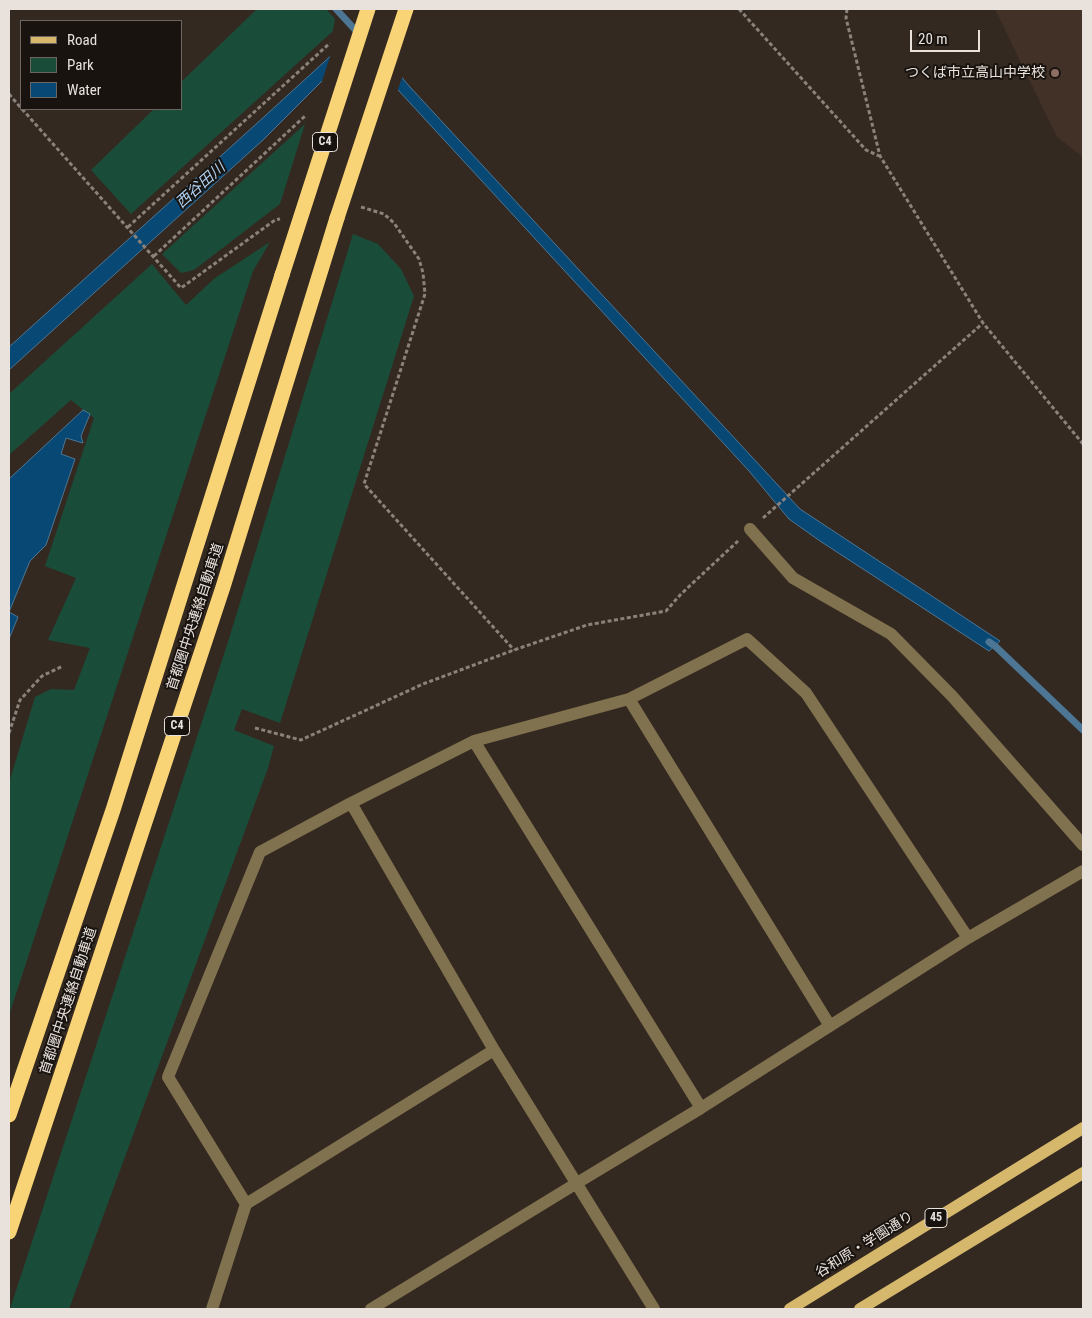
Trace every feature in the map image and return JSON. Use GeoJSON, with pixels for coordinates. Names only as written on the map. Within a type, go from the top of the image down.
{"type":"FeatureCollection","features":[{"type":"Feature","properties":{"kind":"highway","name":"首都圏中央連絡自動車道"},"geometry":{"type":"LineString","coordinates":[[9,1115],[113,810],[368,9]]}},
{"type":"Feature","properties":{"kind":"highway","name":"首都圏中央連絡自動車道"},"geometry":{"type":"LineString","coordinates":[[9,1232],[223,587],[337,218],[406,9]]}},
{"type":"Feature","properties":{"kind":"main road","name":"谷和原・学園通り"},"geometry":{"type":"LineString","coordinates":[[790,1309],[1083,1128]]}},
{"type":"Feature","properties":{"kind":"main road"},"geometry":{"type":"LineString","coordinates":[[860,1309],[1083,1173]]}},
{"type":"Feature","properties":{"kind":"street"},"geometry":{"type":"LineString","coordinates":[[750,529],[793,578],[891,634],[952,696],[1083,845]]}},
{"type":"Feature","properties":{"kind":"street"},"geometry":{"type":"LineString","coordinates":[[246,1204],[168,1077],[260,852],[474,740],[629,699],[747,639],[806,693],[968,938]]}},
{"type":"Feature","properties":{"kind":"street"},"geometry":{"type":"LineString","coordinates":[[629,699],[830,1026]]}},
{"type":"Feature","properties":{"kind":"street"},"geometry":{"type":"LineString","coordinates":[[474,740],[701,1108]]}},
{"type":"Feature","properties":{"kind":"street"},"geometry":{"type":"LineString","coordinates":[[351,803],[494,1050],[654,1309]]}},
{"type":"Feature","properties":{"kind":"street"},"geometry":{"type":"LineString","coordinates":[[371,1309],[701,1108],[968,938],[1083,871]]}},
{"type":"Feature","properties":{"kind":"street"},"geometry":{"type":"LineString","coordinates":[[212,1309],[246,1204],[494,1050]]}},
{"type":"Feature","properties":{"kind":"path"},"geometry":{"type":"LineString","coordinates":[[739,9],[866,150],[880,156]]}},
{"type":"Feature","properties":{"kind":"path"},"geometry":{"type":"LineString","coordinates":[[847,9],[846,18],[880,156],[983,323],[1083,444]]}},
{"type":"Feature","properties":{"kind":"path"},"geometry":{"type":"LineString","coordinates":[[128,227],[330,42]]}},
{"type":"Feature","properties":{"kind":"path"},"geometry":{"type":"LineString","coordinates":[[9,94],[20,106]]}},
{"type":"Feature","properties":{"kind":"path"},"geometry":{"type":"LineString","coordinates":[[24,110],[181,288],[275,220],[283,218]]}},
{"type":"Feature","properties":{"kind":"path"},"geometry":{"type":"LineString","coordinates":[[154,256],[304,116]]}},
{"type":"Feature","properties":{"kind":"path"},"geometry":{"type":"LineString","coordinates":[[355,207],[363,207],[384,214],[394,223],[418,259],[423,274],[425,294],[364,484],[514,650]]}},
{"type":"Feature","properties":{"kind":"path"},"geometry":{"type":"LineString","coordinates":[[256,728],[301,740],[423,684],[514,650],[587,626],[666,611],[681,594],[794,489],[983,323]]}},
{"type":"Feature","properties":{"kind":"path"},"geometry":{"type":"LineString","coordinates":[[9,733],[20,700],[42,676],[64,666]]}},
{"type":"Feature","properties":{"kind":"shaded area","name":"つくば市立高山中学校"},"geometry":{"type":"Polygon","coordinates":[[[995,9],[1083,9],[1083,157],[1057,137],[995,9]]]}},
{"type":"Feature","properties":{"kind":"green space"},"geometry":{"type":"Polygon","coordinates":[[[257,9],[326,9],[335,19],[333,31],[131,214],[91,170],[153,110],[182,110],[182,81],[257,9]]]}},
{"type":"Feature","properties":{"kind":"green space"},"geometry":{"type":"Polygon","coordinates":[[[305,124],[280,204],[194,270],[181,273],[162,254],[305,124]]]}},
{"type":"Feature","properties":{"kind":"green space"},"geometry":{"type":"Polygon","coordinates":[[[353,234],[378,244],[401,269],[414,296],[280,723],[242,709],[234,730],[274,746],[268,768],[69,1309],[10,1309],[227,645],[353,234]]]}},
{"type":"Feature","properties":{"kind":"green space"},"geometry":{"type":"Polygon","coordinates":[[[270,242],[253,271],[9,1015],[9,783],[35,697],[51,689],[74,690],[90,648],[48,640],[76,578],[45,566],[94,418],[71,400],[9,455],[9,394],[152,264],[186,305],[215,278],[270,242]]]}},
{"type":"Feature","properties":{"kind":"water","name":"西谷田川"},"geometry":{"type":"Polygon","coordinates":[[[382,9],[367,37],[410,87],[800,509],[1000,641],[989,651],[789,519],[749,471],[399,91],[359,44],[264,139],[9,370],[9,347],[382,9]]]}},
{"type":"Feature","properties":{"kind":"water"},"geometry":{"type":"Polygon","coordinates":[[[83,410],[90,414],[81,436],[83,443],[66,438],[61,454],[75,459],[46,545],[30,561],[9,612],[9,479],[83,410]]]}},
{"type":"Feature","properties":{"kind":"water"},"geometry":{"type":"Polygon","coordinates":[[[9,612],[18,617],[9,639],[9,612]]]}},
{"type":"Feature","properties":{"kind":"pier"},"geometry":{"type":"Polygon","coordinates":[[[378,9],[401,9],[370,37],[403,75],[397,92],[359,48],[320,87],[332,51],[378,9]]]}},
{"type":"Feature","properties":{"kind":"waterway"},"geometry":{"type":"LineString","coordinates":[[336,9],[359,34]]}},
{"type":"Feature","properties":{"kind":"waterway"},"geometry":{"type":"LineString","coordinates":[[989,642],[1083,730]]}},
{"type":"Feature","properties":{"kind":"place","name":"つくば市立高山中学校"},"geometry":{"type":"Point","coordinates":[1055,73]}}]}
